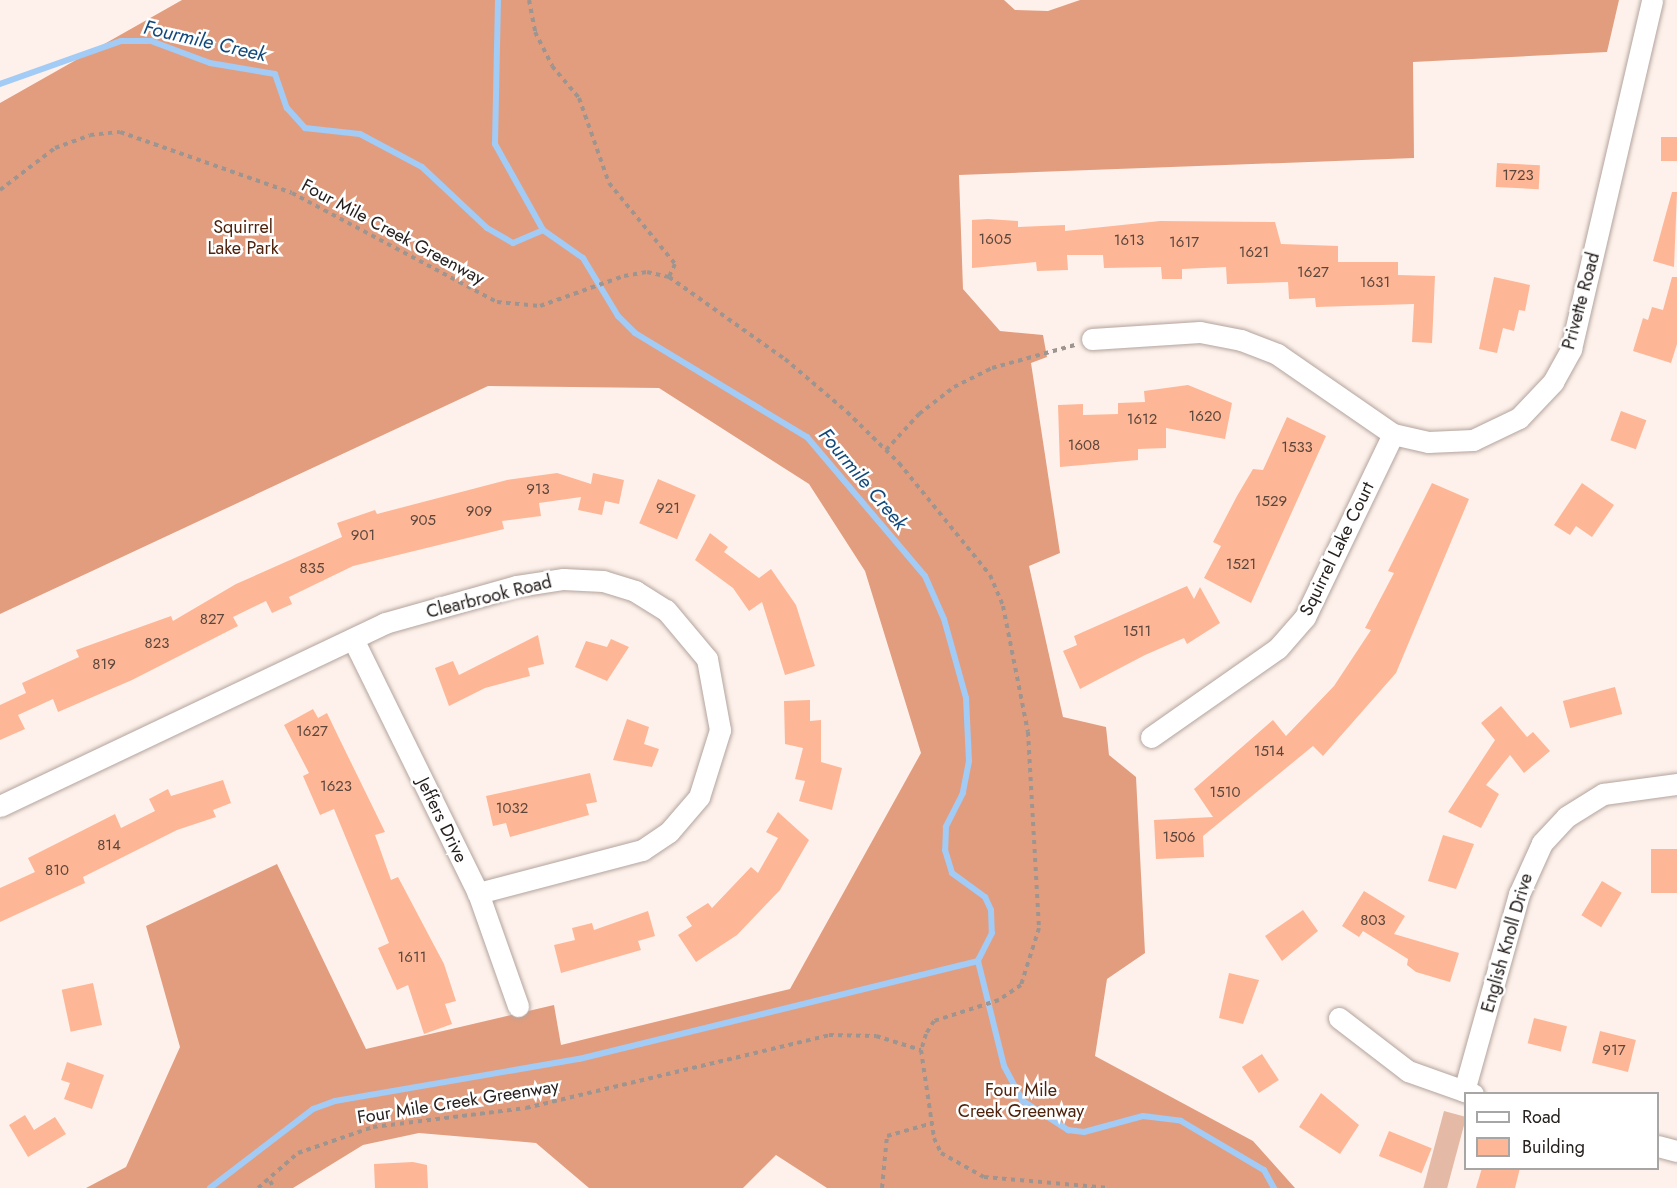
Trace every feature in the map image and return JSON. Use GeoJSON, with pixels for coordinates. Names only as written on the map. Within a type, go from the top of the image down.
{"type":"FeatureCollection","features":[{"type":"Feature","properties":{"kind":"street","name":"Privette Road"},"geometry":{"type":"LineString","coordinates":[[1092,339],[1200,332],[1240,340],[1277,354],[1393,434],[1428,442],[1473,440],[1519,418],[1554,382],[1571,349],[1589,283],[1652,0]]}},
{"type":"Feature","properties":{"kind":"street","name":"Squirrel Lake Court"},"geometry":{"type":"LineString","coordinates":[[1151,737],[1278,648],[1305,617],[1393,434]]}},
{"type":"Feature","properties":{"kind":"street","name":"Clearbrook Road"},"geometry":{"type":"LineString","coordinates":[[0,806],[385,624],[517,586],[603,581],[635,591],[666,610],[706,658],[718,703],[716,757],[699,796],[669,832],[642,850],[605,863],[478,893]]}},
{"type":"Feature","properties":{"kind":"street","name":"Jeffers Drive"},"geometry":{"type":"LineString","coordinates":[[353,639],[478,893],[518,1006]]}},
{"type":"Feature","properties":{"kind":"street","name":"English Knoll Drive"},"geometry":{"type":"LineString","coordinates":[[1468,1092],[1520,894],[1542,843],[1566,817],[1603,794],[1677,784]]}},
{"type":"Feature","properties":{"kind":"street"},"geometry":{"type":"LineString","coordinates":[[1339,1017],[1408,1071],[1468,1092]]}},
{"type":"Feature","properties":{"kind":"street"},"geometry":{"type":"LineString","coordinates":[[1659,1146],[1677,1151]]}},
{"type":"Feature","properties":{"kind":"path"},"geometry":{"type":"LineString","coordinates":[[529,0],[535,32],[552,66],[579,98],[609,183],[675,264],[669,277]]}},
{"type":"Feature","properties":{"kind":"path","name":"Four Mile Creek Greenway"},"geometry":{"type":"LineString","coordinates":[[0,190],[55,148],[90,135],[120,132],[292,193],[497,302],[540,306],[571,297],[624,276],[647,272],[669,277],[785,359],[886,450],[990,575],[1017,666],[1028,732],[1039,928],[1022,985],[999,1000],[934,1022],[921,1050],[867,1035],[829,1035],[526,1108],[373,1126],[298,1152],[270,1181],[259,1188]]}},
{"type":"Feature","properties":{"kind":"path"},"geometry":{"type":"LineString","coordinates":[[886,450],[919,414],[954,387],[992,368],[1092,339]]}},
{"type":"Feature","properties":{"kind":"path"},"geometry":{"type":"LineString","coordinates":[[921,1050],[926,1064],[933,1123],[942,1153],[984,1177],[1110,1188]]}},
{"type":"Feature","properties":{"kind":"path"},"geometry":{"type":"LineString","coordinates":[[882,1188],[886,1136],[933,1123]]}},
{"type":"Feature","properties":{"kind":"path"},"geometry":{"type":"LineString","coordinates":[[270,1181],[274,1188]]}},
{"type":"Feature","properties":{"kind":"shaded area"},"geometry":{"type":"Polygon","coordinates":[[[1444,1111],[1464,1116],[1464,1125],[1447,1188],[1423,1188],[1444,1111]]]}},
{"type":"Feature","properties":{"kind":"green space","name":"Squirrel Lake Park"},"geometry":{"type":"Polygon","coordinates":[[[182,0],[1004,0],[1015,10],[1048,11],[1080,0],[1619,0],[1607,52],[1413,62],[1414,158],[959,175],[963,289],[1000,331],[1043,335],[1047,357],[1031,363],[1060,553],[1029,566],[1063,717],[1106,727],[1109,755],[1136,777],[1145,953],[1107,979],[1095,1056],[1253,1141],[1295,1188],[827,1188],[776,1155],[743,1188],[589,1188],[536,1143],[419,1133],[363,1145],[293,1188],[86,1188],[126,1167],[180,1047],[146,926],[277,864],[366,1049],[554,1005],[561,1045],[790,989],[921,753],[865,571],[809,484],[659,388],[488,386],[0,614],[0,103],[182,0]]]}},
{"type":"Feature","properties":{"kind":"building"},"geometry":{"type":"Polygon","coordinates":[[[1661,137],[1677,137],[1677,161],[1661,161],[1661,137]]]}},
{"type":"Feature","properties":{"kind":"building"},"geometry":{"type":"Polygon","coordinates":[[[1497,163],[1540,165],[1539,189],[1496,187],[1497,163]]]}},
{"type":"Feature","properties":{"kind":"building"},"geometry":{"type":"Polygon","coordinates":[[[1672,192],[1677,192],[1674,267],[1653,261],[1672,192]]]}},
{"type":"Feature","properties":{"kind":"building"},"geometry":{"type":"Polygon","coordinates":[[[972,220],[1018,221],[1018,227],[1065,225],[1065,231],[1160,221],[1275,222],[1281,244],[1338,246],[1338,262],[1398,262],[1398,275],[1435,276],[1432,343],[1412,342],[1414,304],[1316,307],[1315,298],[1289,299],[1288,282],[1227,284],[1226,267],[1182,269],[1182,279],[1162,279],[1161,267],[1104,268],[1103,255],[1067,255],[1068,270],[1037,271],[1036,262],[972,268],[972,220]]]}},
{"type":"Feature","properties":{"kind":"building"},"geometry":{"type":"Polygon","coordinates":[[[1494,277],[1530,285],[1525,311],[1519,310],[1514,331],[1503,328],[1497,353],[1479,349],[1494,277]]]}},
{"type":"Feature","properties":{"kind":"building"},"geometry":{"type":"Polygon","coordinates":[[[1672,277],[1677,277],[1677,344],[1671,363],[1633,351],[1643,318],[1648,320],[1652,307],[1663,310],[1672,277]]]}},
{"type":"Feature","properties":{"kind":"building"},"geometry":{"type":"Polygon","coordinates":[[[1188,385],[1232,403],[1225,439],[1166,428],[1166,448],[1138,449],[1138,460],[1060,467],[1058,405],[1083,404],[1083,415],[1118,414],[1118,403],[1145,402],[1144,391],[1188,385]]]}},
{"type":"Feature","properties":{"kind":"building"},"geometry":{"type":"Polygon","coordinates":[[[1621,411],[1646,420],[1636,449],[1610,440],[1621,411]]]}},
{"type":"Feature","properties":{"kind":"building"},"geometry":{"type":"Polygon","coordinates":[[[1287,417],[1326,436],[1251,603],[1204,578],[1221,546],[1213,542],[1253,469],[1263,470],[1287,417]]]}},
{"type":"Feature","properties":{"kind":"building"},"geometry":{"type":"Polygon","coordinates":[[[557,473],[591,484],[593,473],[624,480],[619,504],[605,501],[602,515],[578,510],[581,497],[539,503],[541,516],[502,521],[504,529],[353,566],[289,597],[292,604],[272,613],[266,601],[233,617],[238,626],[132,680],[58,712],[53,699],[18,715],[25,729],[0,740],[0,705],[26,693],[22,683],[79,657],[76,650],[171,616],[173,621],[236,584],[342,537],[337,523],[375,510],[377,514],[507,480],[557,473]]]}},
{"type":"Feature","properties":{"kind":"building"},"geometry":{"type":"Polygon","coordinates":[[[658,479],[696,495],[677,539],[639,523],[658,479]]]}},
{"type":"Feature","properties":{"kind":"building"},"geometry":{"type":"Polygon","coordinates":[[[1432,483],[1469,499],[1396,673],[1323,756],[1313,746],[1203,836],[1204,857],[1156,859],[1154,820],[1213,817],[1194,789],[1273,720],[1286,736],[1334,686],[1371,630],[1365,628],[1394,573],[1388,571],[1432,483]]]}},
{"type":"Feature","properties":{"kind":"building"},"geometry":{"type":"Polygon","coordinates":[[[1582,483],[1614,505],[1592,537],[1576,526],[1570,535],[1554,525],[1582,483]]]}},
{"type":"Feature","properties":{"kind":"building"},"geometry":{"type":"Polygon","coordinates":[[[710,533],[728,547],[724,552],[759,578],[771,569],[796,605],[815,666],[785,675],[762,602],[749,611],[733,588],[695,560],[710,533]]]}},
{"type":"Feature","properties":{"kind":"building"},"geometry":{"type":"Polygon","coordinates":[[[1187,586],[1194,599],[1200,587],[1220,623],[1187,644],[1184,638],[1145,655],[1080,689],[1063,651],[1077,645],[1074,636],[1187,586]]]}},
{"type":"Feature","properties":{"kind":"building"},"geometry":{"type":"Polygon","coordinates":[[[538,635],[544,664],[528,668],[530,676],[485,688],[449,706],[435,668],[453,661],[459,675],[538,635]]]}},
{"type":"Feature","properties":{"kind":"building"},"geometry":{"type":"Polygon","coordinates":[[[611,639],[629,647],[607,681],[575,667],[586,641],[607,647],[611,639]]]}},
{"type":"Feature","properties":{"kind":"building"},"geometry":{"type":"Polygon","coordinates":[[[1615,687],[1622,714],[1570,728],[1563,701],[1615,687]]]}},
{"type":"Feature","properties":{"kind":"building"},"geometry":{"type":"Polygon","coordinates":[[[810,700],[810,721],[821,720],[821,762],[842,768],[832,810],[799,801],[805,781],[795,779],[803,748],[785,744],[784,701],[810,700]]]}},
{"type":"Feature","properties":{"kind":"building"},"geometry":{"type":"Polygon","coordinates":[[[1501,706],[1527,737],[1533,732],[1550,751],[1524,773],[1510,755],[1486,785],[1499,794],[1481,828],[1448,812],[1495,740],[1481,723],[1501,706]]]}},
{"type":"Feature","properties":{"kind":"building"},"geometry":{"type":"Polygon","coordinates":[[[313,709],[318,718],[327,713],[385,832],[375,835],[391,880],[398,877],[444,964],[456,1001],[445,1004],[452,1024],[424,1034],[408,985],[397,990],[378,948],[389,943],[334,809],[320,815],[303,776],[309,773],[284,725],[313,709]]]}},
{"type":"Feature","properties":{"kind":"building"},"geometry":{"type":"Polygon","coordinates":[[[627,719],[649,727],[644,744],[659,749],[652,767],[613,760],[627,719]]]}},
{"type":"Feature","properties":{"kind":"building"},"geometry":{"type":"Polygon","coordinates":[[[590,773],[597,802],[586,804],[589,815],[510,837],[506,823],[493,826],[486,796],[590,773]]]}},
{"type":"Feature","properties":{"kind":"building"},"geometry":{"type":"Polygon","coordinates":[[[223,780],[231,803],[213,810],[216,817],[177,830],[83,877],[85,883],[0,922],[0,888],[35,872],[28,858],[115,814],[121,828],[155,811],[149,799],[168,789],[171,796],[223,780]]]}},
{"type":"Feature","properties":{"kind":"building"},"geometry":{"type":"Polygon","coordinates":[[[778,812],[809,840],[780,890],[737,935],[696,962],[678,935],[692,926],[686,917],[708,903],[712,908],[751,867],[758,873],[778,838],[766,832],[778,812]]]}},
{"type":"Feature","properties":{"kind":"building"},"geometry":{"type":"Polygon","coordinates":[[[1443,835],[1474,844],[1456,889],[1428,881],[1443,835]]]}},
{"type":"Feature","properties":{"kind":"building"},"geometry":{"type":"Polygon","coordinates":[[[1651,849],[1677,849],[1677,893],[1651,893],[1651,849]]]}},
{"type":"Feature","properties":{"kind":"building"},"geometry":{"type":"Polygon","coordinates":[[[1602,881],[1622,893],[1601,927],[1581,915],[1602,881]]]}},
{"type":"Feature","properties":{"kind":"building"},"geometry":{"type":"Polygon","coordinates":[[[1364,891],[1405,916],[1394,934],[1459,953],[1450,982],[1416,972],[1407,965],[1408,959],[1363,931],[1359,937],[1342,926],[1364,891]]]}},
{"type":"Feature","properties":{"kind":"building"},"geometry":{"type":"Polygon","coordinates":[[[1303,910],[1318,931],[1282,961],[1265,936],[1303,910]]]}},
{"type":"Feature","properties":{"kind":"building"},"geometry":{"type":"Polygon","coordinates":[[[648,911],[655,936],[638,941],[641,950],[561,973],[554,945],[575,940],[572,928],[592,923],[594,930],[648,911]]]}},
{"type":"Feature","properties":{"kind":"building"},"geometry":{"type":"Polygon","coordinates":[[[1229,973],[1259,980],[1243,1024],[1219,1018],[1229,973]]]}},
{"type":"Feature","properties":{"kind":"building"},"geometry":{"type":"Polygon","coordinates":[[[93,983],[102,1025],[71,1032],[62,990],[93,983]]]}},
{"type":"Feature","properties":{"kind":"building"},"geometry":{"type":"Polygon","coordinates":[[[1534,1018],[1567,1026],[1561,1051],[1528,1043],[1534,1018]]]}},
{"type":"Feature","properties":{"kind":"building"},"geometry":{"type":"Polygon","coordinates":[[[1600,1031],[1636,1040],[1628,1072],[1592,1063],[1600,1031]]]}},
{"type":"Feature","properties":{"kind":"building"},"geometry":{"type":"Polygon","coordinates":[[[1262,1054],[1279,1080],[1259,1093],[1242,1067],[1262,1054]]]}},
{"type":"Feature","properties":{"kind":"building"},"geometry":{"type":"Polygon","coordinates":[[[67,1062],[104,1075],[92,1109],[64,1099],[70,1083],[61,1080],[67,1062]]]}},
{"type":"Feature","properties":{"kind":"building"},"geometry":{"type":"Polygon","coordinates":[[[1321,1093],[1359,1125],[1340,1154],[1299,1127],[1321,1093]]]}},
{"type":"Feature","properties":{"kind":"building"},"geometry":{"type":"Polygon","coordinates":[[[25,1115],[34,1130],[55,1117],[66,1134],[28,1157],[9,1125],[25,1115]]]}},
{"type":"Feature","properties":{"kind":"building"},"geometry":{"type":"Polygon","coordinates":[[[1389,1131],[1432,1148],[1422,1173],[1379,1156],[1389,1131]]]}},
{"type":"Feature","properties":{"kind":"building"},"geometry":{"type":"Polygon","coordinates":[[[413,1162],[427,1165],[428,1188],[375,1188],[374,1164],[413,1162]]]}},
{"type":"Feature","properties":{"kind":"building"},"geometry":{"type":"Polygon","coordinates":[[[1481,1170],[1520,1170],[1515,1188],[1476,1188],[1481,1170]]]}},
{"type":"Feature","properties":{"kind":"waterway"},"geometry":{"type":"LineString","coordinates":[[498,0],[495,144],[543,230]]}},
{"type":"Feature","properties":{"kind":"waterway","name":"Fourmile Creek"},"geometry":{"type":"LineString","coordinates":[[0,84],[121,41],[151,41],[210,63],[275,74],[287,108],[305,128],[360,134],[422,167],[487,228],[513,243],[543,230]]}},
{"type":"Feature","properties":{"kind":"waterway","name":"Fourmile Creek"},"geometry":{"type":"LineString","coordinates":[[543,230],[583,258],[618,316],[635,333],[807,437],[925,576],[944,619],[966,698],[969,761],[963,793],[946,827],[945,850],[952,873],[985,897],[991,910],[992,933],[978,961],[1004,1066],[1023,1101],[1068,1130],[1084,1132],[1143,1116],[1181,1121],[1264,1170],[1274,1188]]}},
{"type":"Feature","properties":{"kind":"waterway"},"geometry":{"type":"LineString","coordinates":[[210,1188],[313,1109],[335,1101],[579,1059],[978,961]]}}]}
